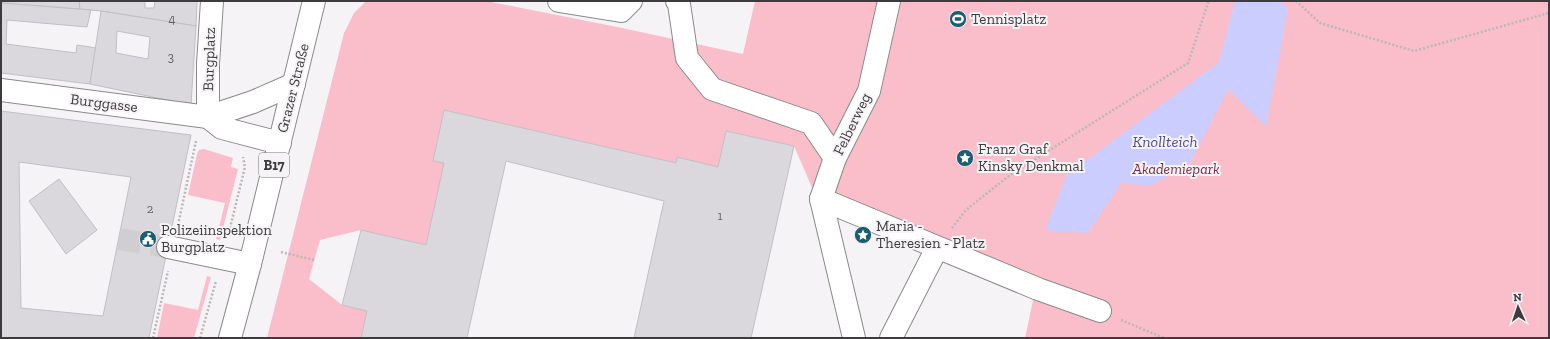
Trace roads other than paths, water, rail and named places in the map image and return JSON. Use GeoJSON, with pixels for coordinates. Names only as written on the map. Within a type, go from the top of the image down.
{"type":"FeatureCollection","features":[{"type":"Feature","properties":{"kind":"street","name":"Burgplatz"},"geometry":{"type":"LineString","coordinates":[[200,116],[208,64],[212,1]]}},
{"type":"Feature","properties":{"kind":"street","name":"Grazer Straße"},"geometry":{"type":"LineString","coordinates":[[230,338],[250,264],[314,1]]}},
{"type":"Feature","properties":{"kind":"street"},"geometry":{"type":"LineString","coordinates":[[559,1],[621,11],[631,1]]}},
{"type":"Feature","properties":{"kind":"street"},"geometry":{"type":"LineString","coordinates":[[676,1],[679,4],[687,58],[712,90],[811,123],[835,158]]}},
{"type":"Feature","properties":{"kind":"street","name":"Felberweg"},"geometry":{"type":"LineString","coordinates":[[821,199],[835,158],[869,91],[889,1]]}},
{"type":"Feature","properties":{"kind":"street","name":"Burggasse"},"geometry":{"type":"LineString","coordinates":[[200,116],[253,102],[294,84]]}},
{"type":"Feature","properties":{"kind":"street","name":"Burggasse"},"geometry":{"type":"LineString","coordinates":[[1,90],[200,116],[222,128],[280,142]]}},
{"type":"Feature","properties":{"kind":"street"},"geometry":{"type":"LineString","coordinates":[[821,199],[936,248],[1038,289],[1100,311]]}},
{"type":"Feature","properties":{"kind":"street"},"geometry":{"type":"LineString","coordinates":[[821,199],[854,338]]}},
{"type":"Feature","properties":{"kind":"street"},"geometry":{"type":"LineString","coordinates":[[168,247],[250,264]]}},
{"type":"Feature","properties":{"kind":"street"},"geometry":{"type":"LineString","coordinates":[[891,338],[936,248]]}},
{"type":"Feature","properties":{"kind":"water","name":"Knollteich"},"geometry":{"type":"Polygon","coordinates":[[[1235,1],[1281,1],[1288,9],[1266,126],[1228,89],[1190,163],[1150,186],[1122,182],[1088,233],[1045,230],[1067,175],[1219,62],[1235,1]]]}},
{"type":"Feature","properties":{"kind":"tunnel"},"geometry":{"type":"LineString","coordinates":[[119,239],[168,247]]}},
{"type":"Feature","properties":{"kind":"place","name":"Tennisplatz"},"geometry":{"type":"Point","coordinates":[958,19]}},
{"type":"Feature","properties":{"kind":"place","name":"Franz Graf Kinsky Denkmal"},"geometry":{"type":"Point","coordinates":[965,158]}},
{"type":"Feature","properties":{"kind":"place","name":"Maria - Theresien - Platz"},"geometry":{"type":"Point","coordinates":[863,235]}},
{"type":"Feature","properties":{"kind":"place","name":"Polizeiinspektion Burgplatz"},"geometry":{"type":"Point","coordinates":[148,239]}},
{"type":"Feature","properties":{"kind":"park label","name":"Akademiepark"},"geometry":{"type":"Point","coordinates":[1176,169]}}]}
